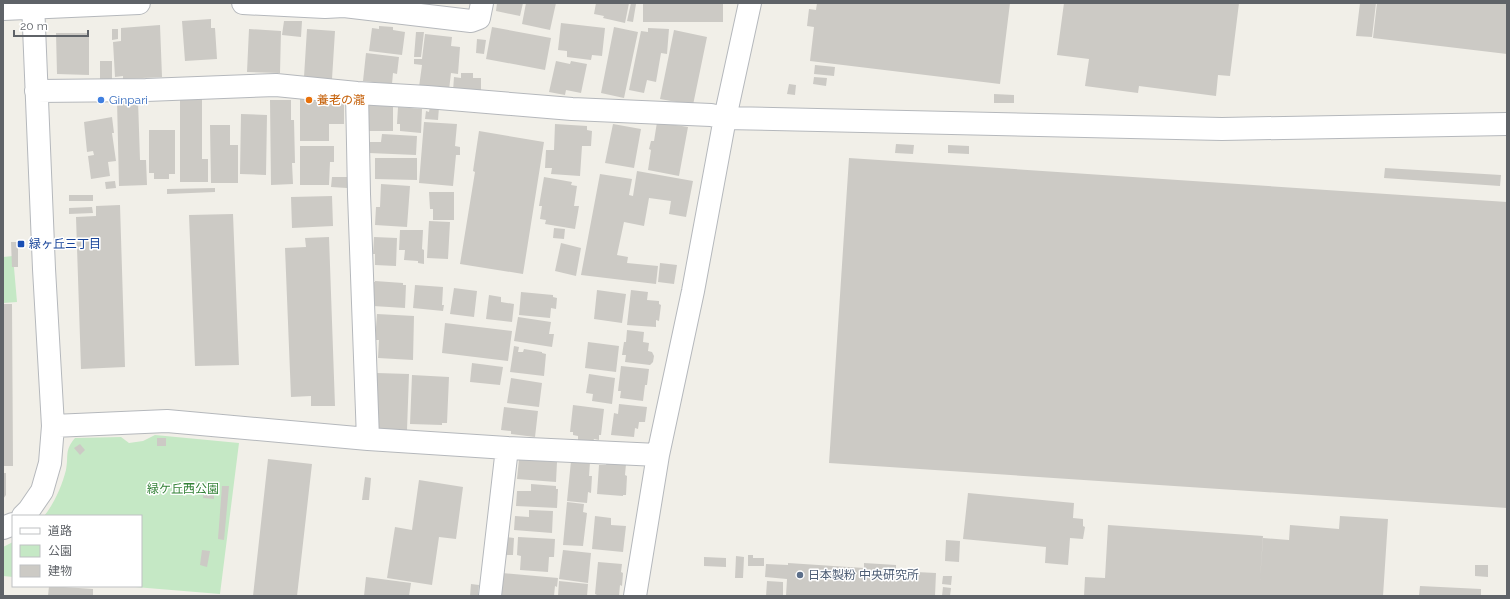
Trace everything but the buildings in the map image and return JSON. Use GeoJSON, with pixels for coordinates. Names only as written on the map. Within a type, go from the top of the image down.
{"type":"FeatureCollection","features":[{"type":"Feature","properties":{"kind":"street"},"geometry":{"type":"LineString","coordinates":[[3,9],[33,6],[139,3]]}},
{"type":"Feature","properties":{"kind":"street"},"geometry":{"type":"LineString","coordinates":[[243,3],[325,7],[344,5],[472,21],[479,18],[482,3]]}},
{"type":"Feature","properties":{"kind":"street"},"geometry":{"type":"LineString","coordinates":[[635,596],[658,455],[693,291],[724,118],[750,3]]}},
{"type":"Feature","properties":{"kind":"street"},"geometry":{"type":"LineString","coordinates":[[23,515],[29,510],[42,491],[50,463],[53,426],[33,6]]}},
{"type":"Feature","properties":{"kind":"street"},"geometry":{"type":"LineString","coordinates":[[36,91],[146,90],[276,84],[357,93],[427,97],[572,110],[711,115],[724,118],[1222,129],[1507,124]]}},
{"type":"Feature","properties":{"kind":"street"},"geometry":{"type":"LineString","coordinates":[[357,93],[359,194],[368,439]]}},
{"type":"Feature","properties":{"kind":"street"},"geometry":{"type":"LineString","coordinates":[[53,426],[167,421],[368,439],[507,448],[658,455]]}},
{"type":"Feature","properties":{"kind":"street"},"geometry":{"type":"LineString","coordinates":[[490,596],[507,448]]}},
{"type":"Feature","properties":{"kind":"green space"},"geometry":{"type":"Polygon","coordinates":[[[13,256],[17,302],[3,303],[3,257],[13,256]]]}},
{"type":"Feature","properties":{"kind":"green space","name":"緑ケ丘西公園"},"geometry":{"type":"Polygon","coordinates":[[[155,435],[239,443],[220,594],[135,587],[142,587],[142,515],[45,515],[60,488],[66,470],[69,446],[75,438],[121,437],[129,443],[143,441],[155,435]]]}},
{"type":"Feature","properties":{"kind":"green space"},"geometry":{"type":"Polygon","coordinates":[[[12,542],[12,577],[3,576],[3,547],[12,542]]]}},
{"type":"Feature","properties":{"kind":"place","name":"Ginpari"},"geometry":{"type":"Point","coordinates":[101,100]}},
{"type":"Feature","properties":{"kind":"place","name":"養老の瀧"},"geometry":{"type":"Point","coordinates":[309,100]}},
{"type":"Feature","properties":{"kind":"place","name":"緑ヶ丘三丁目"},"geometry":{"type":"Point","coordinates":[21,244]}},
{"type":"Feature","properties":{"kind":"place","name":"日本製粉 中央研究所"},"geometry":{"type":"Point","coordinates":[800,575]}}]}
